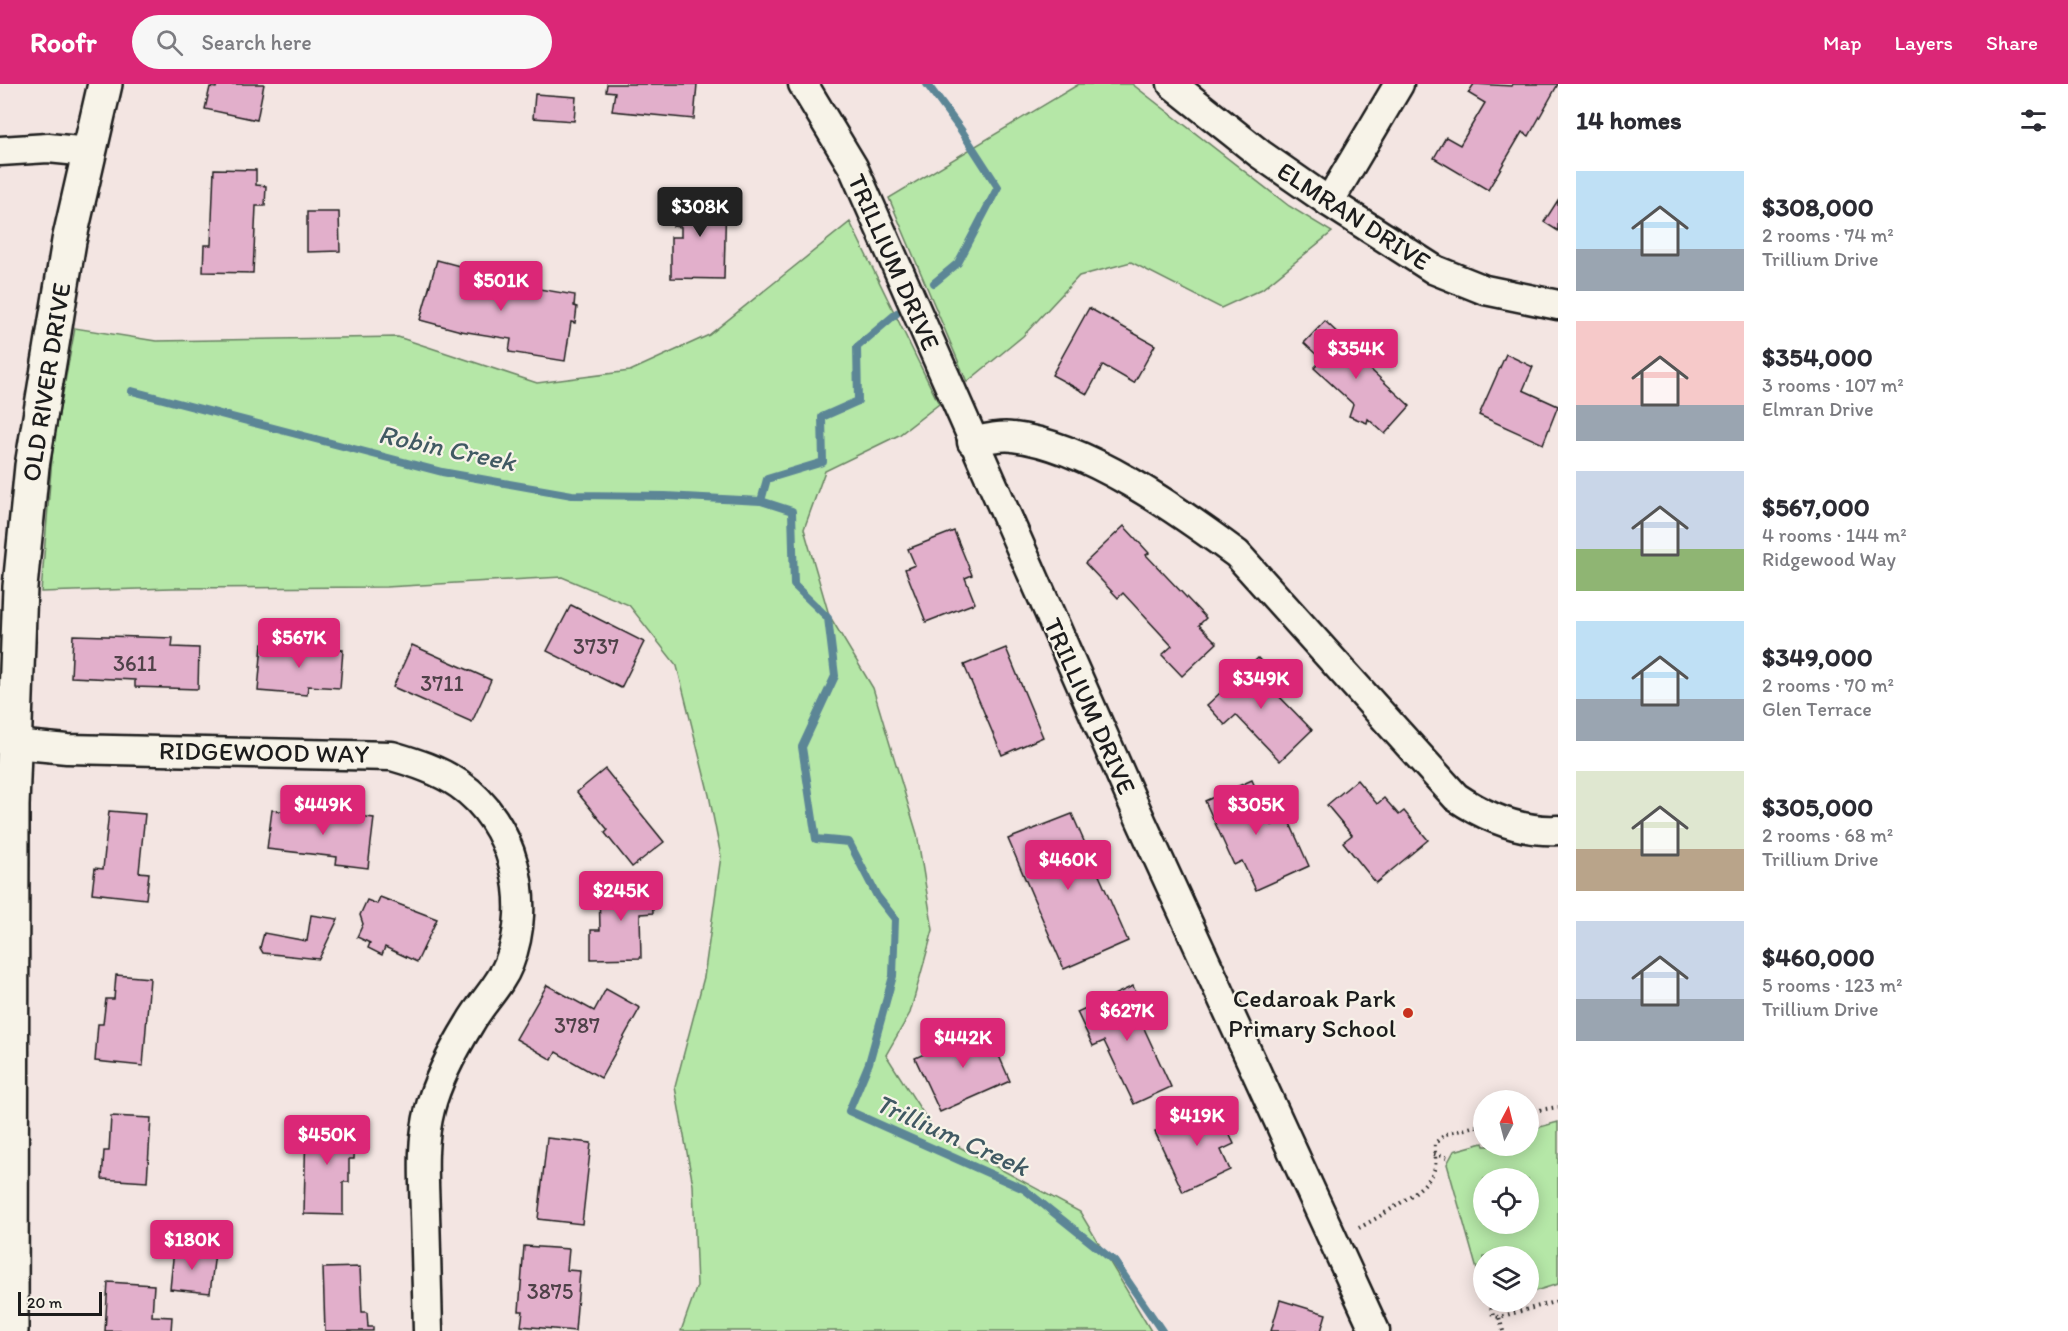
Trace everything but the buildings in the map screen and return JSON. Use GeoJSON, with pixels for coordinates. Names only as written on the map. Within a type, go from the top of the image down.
{"type":"FeatureCollection","features":[{"type":"Feature","properties":{"kind":"street","name":"OLD RIVER DRIVE"},"geometry":{"type":"LineString","coordinates":[[11,1331],[15,654],[27,505],[69,241],[105,84]]}},
{"type":"Feature","properties":{"kind":"street","name":"TRILLIUM DRIVE"},"geometry":{"type":"LineString","coordinates":[[803,84],[853,166],[972,442],[1137,812],[1375,1331]]}},
{"type":"Feature","properties":{"kind":"street","name":"ELMRAN DRIVE"},"geometry":{"type":"LineString","coordinates":[[1172,84],[1260,154],[1329,202],[1435,270],[1485,290],[1558,305]]}},
{"type":"Feature","properties":{"kind":"street"},"geometry":{"type":"LineString","coordinates":[[1329,202],[1399,84]]}},
{"type":"Feature","properties":{"kind":"street"},"geometry":{"type":"LineString","coordinates":[[0,151],[48,148],[89,152]]}},
{"type":"Feature","properties":{"kind":"street"},"geometry":{"type":"LineString","coordinates":[[972,442],[1013,437],[1058,448],[1121,479],[1196,523],[1237,554],[1456,797],[1478,812],[1503,822],[1529,829],[1558,830]]}},
{"type":"Feature","properties":{"kind":"street","name":"RIDGEWOOD WAY"},"geometry":{"type":"LineString","coordinates":[[14,744],[67,749],[393,756],[428,766],[460,785],[487,812],[507,843],[520,892],[520,916],[509,963],[500,982],[470,1022],[430,1109],[423,1153],[429,1331]]}},
{"type":"Feature","properties":{"kind":"path"},"geometry":{"type":"LineString","coordinates":[[1539,1110],[1558,1107]]}},
{"type":"Feature","properties":{"kind":"path"},"geometry":{"type":"LineString","coordinates":[[1336,1243],[1387,1212],[1427,1182],[1435,1170],[1435,1143],[1446,1134],[1473,1127]]}},
{"type":"Feature","properties":{"kind":"path"},"geometry":{"type":"LineString","coordinates":[[1434,1154],[1450,1158]]}},
{"type":"Feature","properties":{"kind":"path"},"geometry":{"type":"LineString","coordinates":[[1492,1312],[1493,1316],[1499,1317],[1558,1300]]}},
{"type":"Feature","properties":{"kind":"path"},"geometry":{"type":"LineString","coordinates":[[1499,1317],[1503,1331]]}},
{"type":"Feature","properties":{"kind":"green space"},"geometry":{"type":"Polygon","coordinates":[[[1079,84],[1132,84],[1289,206],[1332,232],[1262,289],[1221,308],[1131,262],[1079,276],[1023,336],[967,382],[889,198],[1079,84]]]}},
{"type":"Feature","properties":{"kind":"green space"},"geometry":{"type":"Polygon","coordinates":[[[850,222],[939,404],[899,435],[825,471],[804,529],[829,615],[873,688],[917,834],[933,930],[910,1013],[886,1055],[937,1135],[1080,1212],[1151,1331],[681,1331],[697,1286],[693,1185],[675,1087],[704,977],[721,856],[709,795],[677,666],[629,605],[562,577],[386,587],[172,588],[41,592],[53,446],[75,328],[156,341],[398,337],[537,383],[630,371],[709,335],[850,222]]]}},
{"type":"Feature","properties":{"kind":"green space"},"geometry":{"type":"Polygon","coordinates":[[[1558,1122],[1558,1284],[1539,1290],[1539,1246],[1473,1246],[1473,1256],[1447,1164],[1454,1151],[1473,1146],[1473,1156],[1539,1156],[1539,1127],[1558,1122]]]}},
{"type":"Feature","properties":{"kind":"waterway","name":"Trillium Creek"},"geometry":{"type":"LineString","coordinates":[[927,84],[961,130],[998,187],[958,263],[934,283]]}},
{"type":"Feature","properties":{"kind":"waterway","name":"Trillium Creek"},"geometry":{"type":"LineString","coordinates":[[897,313],[857,347],[858,401],[822,417],[823,462],[767,479],[761,501],[792,511],[794,585],[828,618],[835,676],[802,747],[816,839],[849,842],[877,896],[895,919],[893,976],[869,1063],[849,1111],[1024,1189],[1114,1261],[1162,1331]]}},
{"type":"Feature","properties":{"kind":"waterway","name":"Robin Creek"},"geometry":{"type":"LineString","coordinates":[[132,391],[442,472],[572,495],[665,496],[761,501]]}},
{"type":"Feature","properties":{"kind":"place","name":"Cedaroak Park Primary School"},"geometry":{"type":"Point","coordinates":[1408,1013]}}]}
